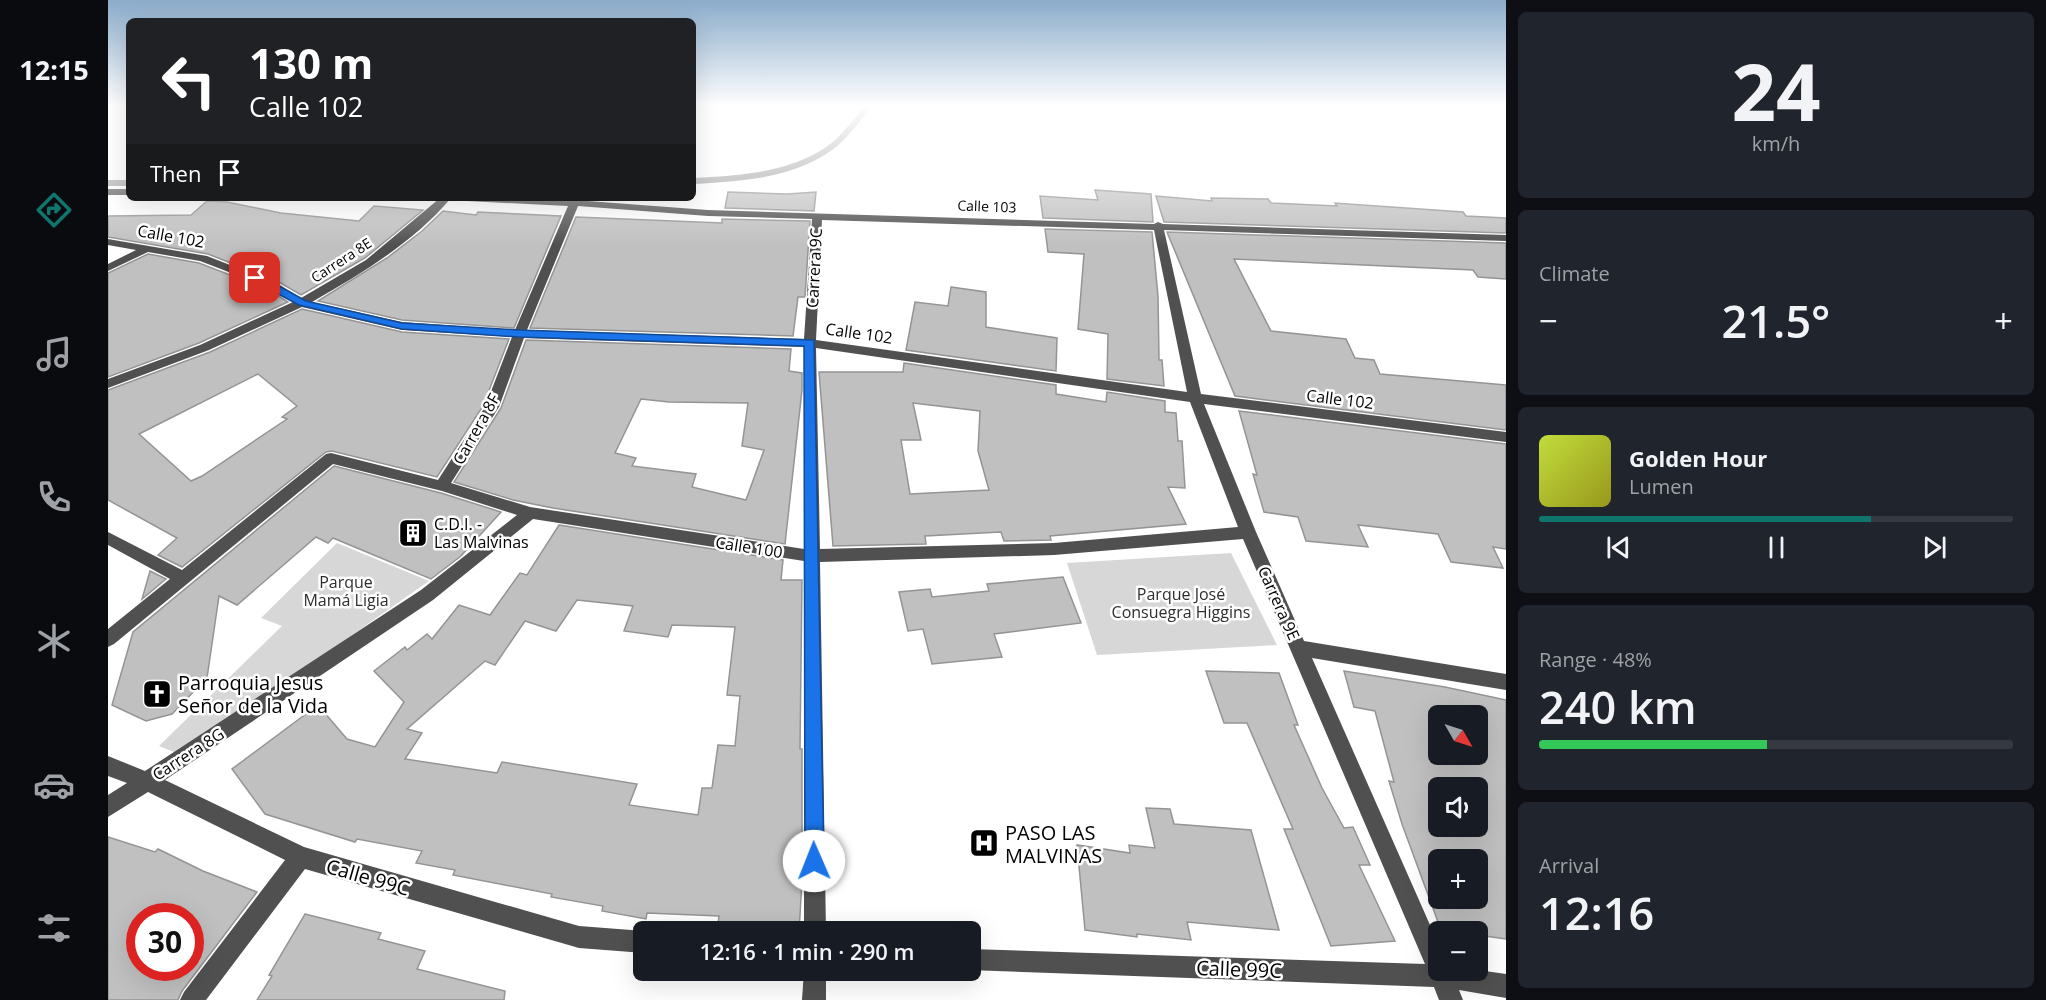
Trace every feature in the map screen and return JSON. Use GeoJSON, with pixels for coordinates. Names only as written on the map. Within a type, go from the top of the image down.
{"type":"FeatureCollection","features":[{"type":"Feature","properties":{"kind":"street"},"geometry":{"type":"LineString","coordinates":[[108,192],[126,192]]}},
{"type":"Feature","properties":{"kind":"street","name":"Carrera 8E"},"geometry":{"type":"LineString","coordinates":[[108,384],[173,362],[303,303],[360,269],[402,237],[443,201]]}},
{"type":"Feature","properties":{"kind":"street","name":"Calle 103"},"geometry":{"type":"LineString","coordinates":[[547,201],[708,213],[1158,225],[1506,238]]}},
{"type":"Feature","properties":{"kind":"street","name":"Carrera 8F"},"geometry":{"type":"LineString","coordinates":[[442,486],[492,407],[519,334],[574,202]]}},
{"type":"Feature","properties":{"kind":"street","name":"Carrera 9C"},"geometry":{"type":"LineString","coordinates":[[815,921],[810,343],[817,216]]}},
{"type":"Feature","properties":{"kind":"street","name":"Carrera 9E"},"geometry":{"type":"LineString","coordinates":[[1158,225],[1195,398],[1248,532],[1428,944]]}},
{"type":"Feature","properties":{"kind":"street","name":"Calle 102"},"geometry":{"type":"LineString","coordinates":[[108,243],[203,258],[274,286],[303,303],[402,326],[519,334],[810,343],[1195,398],[1506,436]]}},
{"type":"Feature","properties":{"kind":"street"},"geometry":{"type":"LineString","coordinates":[[108,268],[148,248]]}},
{"type":"Feature","properties":{"kind":"street","name":"Calle 100"},"geometry":{"type":"LineString","coordinates":[[181,577],[331,458],[442,486],[530,513],[810,556],[1054,549],[1248,532]]}},
{"type":"Feature","properties":{"kind":"street","name":"Carrera 8G"},"geometry":{"type":"LineString","coordinates":[[108,807],[427,595],[530,513]]}},
{"type":"Feature","properties":{"kind":"street"},"geometry":{"type":"LineString","coordinates":[[108,538],[181,577],[108,639]]}},
{"type":"Feature","properties":{"kind":"street"},"geometry":{"type":"LineString","coordinates":[[1299,648],[1506,682]]}},
{"type":"Feature","properties":{"kind":"street","name":"Calle 99C"},"geometry":{"type":"LineString","coordinates":[[108,766],[146,781],[301,857],[579,937],[633,941]]}},
{"type":"Feature","properties":{"kind":"street"},"geometry":{"type":"LineString","coordinates":[[192,1000],[301,857]]}},
{"type":"Feature","properties":{"kind":"street","name":"Calle 99C"},"geometry":{"type":"LineString","coordinates":[[981,960],[1428,972]]}},
{"type":"Feature","properties":{"kind":"street"},"geometry":{"type":"LineString","coordinates":[[814,1000],[815,981]]}},
{"type":"Feature","properties":{"kind":"street","name":"Carrera 9E"},"geometry":{"type":"LineString","coordinates":[[1444,981],[1451,1000]]}},
{"type":"Feature","properties":{"kind":"street","name":"Calle 99C"},"geometry":{"type":"LineString","coordinates":[[1482,981],[1506,986]]}},
{"type":"Feature","properties":{"kind":"green space","name":"Parque Mamá Ligia"},"geometry":{"type":"Polygon","coordinates":[[[337,543],[429,581],[335,647],[174,752],[159,746],[282,626],[261,618],[337,543]]]}},
{"type":"Feature","properties":{"kind":"green space","name":"Parque José Consuegra Higgins"},"geometry":{"type":"Polygon","coordinates":[[[1231,553],[1277,645],[1097,655],[1067,563],[1231,553]]]}},
{"type":"Feature","properties":{"kind":"building"},"geometry":{"type":"Polygon","coordinates":[[[1095,190],[1151,194],[1153,222],[1043,218],[1040,196],[1098,200],[1095,190]]]}},
{"type":"Feature","properties":{"kind":"building"},"geometry":{"type":"Polygon","coordinates":[[[728,192],[787,194],[816,192],[814,211],[725,208],[728,192]]]}},
{"type":"Feature","properties":{"kind":"building"},"geometry":{"type":"Polygon","coordinates":[[[1156,196],[1212,201],[1211,198],[1268,199],[1271,203],[1337,206],[1335,203],[1463,212],[1466,216],[1506,218],[1506,233],[1164,222],[1156,196]]]}},
{"type":"Feature","properties":{"kind":"building"},"geometry":{"type":"Polygon","coordinates":[[[207,201],[227,202],[281,213],[359,221],[374,206],[423,210],[365,258],[301,295],[279,282],[208,254],[108,237],[108,216],[191,215],[207,201]]]}},
{"type":"Feature","properties":{"kind":"building"},"geometry":{"type":"Polygon","coordinates":[[[443,211],[476,215],[478,212],[561,216],[514,328],[402,320],[318,301],[387,258],[422,231],[443,211]]]}},
{"type":"Feature","properties":{"kind":"building"},"geometry":{"type":"Polygon","coordinates":[[[576,217],[722,223],[722,219],[810,221],[805,297],[798,297],[793,336],[530,328],[576,217]]]}},
{"type":"Feature","properties":{"kind":"building"},"geometry":{"type":"Polygon","coordinates":[[[1045,229],[1152,232],[1158,296],[1159,360],[1162,360],[1164,386],[1107,379],[1108,334],[1078,329],[1084,254],[1048,252],[1045,229]]]}},
{"type":"Feature","properties":{"kind":"building"},"geometry":{"type":"Polygon","coordinates":[[[1167,232],[1506,243],[1506,279],[1478,277],[1473,270],[1234,259],[1271,331],[1346,339],[1355,358],[1374,360],[1380,374],[1506,385],[1506,430],[1235,396],[1167,232]]]}},
{"type":"Feature","properties":{"kind":"building"},"geometry":{"type":"Polygon","coordinates":[[[148,254],[199,263],[269,290],[288,302],[199,343],[108,377],[108,273],[148,254]]]}},
{"type":"Feature","properties":{"kind":"building"},"geometry":{"type":"Polygon","coordinates":[[[951,287],[986,292],[986,327],[1057,338],[1056,371],[906,350],[915,302],[948,306],[951,287]]]}},
{"type":"Feature","properties":{"kind":"building"},"geometry":{"type":"Polygon","coordinates":[[[302,309],[402,332],[509,339],[483,406],[437,477],[332,451],[326,452],[182,567],[158,555],[177,538],[108,500],[108,390],[210,352],[302,309]],[[258,374],[139,434],[191,481],[287,419],[282,417],[297,406],[258,374]]]}},
{"type":"Feature","properties":{"kind":"building"},"geometry":{"type":"Polygon","coordinates":[[[526,340],[791,349],[789,371],[802,373],[802,390],[785,544],[553,508],[513,500],[454,482],[501,408],[526,340]],[[641,399],[615,453],[636,458],[632,466],[696,474],[692,487],[746,500],[764,450],[742,446],[748,403],[669,402],[641,399]]]}},
{"type":"Feature","properties":{"kind":"building"},"geometry":{"type":"Polygon","coordinates":[[[904,363],[1056,385],[1056,394],[1106,402],[1107,392],[1165,401],[1165,412],[1176,413],[1178,441],[1182,441],[1185,488],[1168,487],[1186,524],[1050,536],[1051,540],[1004,541],[1001,532],[925,536],[926,544],[833,546],[819,372],[903,372],[904,363]],[[913,403],[921,440],[901,440],[910,494],[989,490],[978,451],[980,411],[913,403]]]}},
{"type":"Feature","properties":{"kind":"building"},"geometry":{"type":"Polygon","coordinates":[[[1239,411],[1506,444],[1506,549],[1493,547],[1503,568],[1451,562],[1438,534],[1358,525],[1368,547],[1306,541],[1298,517],[1264,512],[1253,474],[1257,475],[1239,411]]]}},
{"type":"Feature","properties":{"kind":"building"},"geometry":{"type":"Polygon","coordinates":[[[334,466],[441,493],[501,512],[461,556],[431,579],[333,538],[328,543],[316,537],[237,605],[219,596],[207,678],[172,714],[146,721],[112,705],[133,632],[334,466]]]}},
{"type":"Feature","properties":{"kind":"building"},"geometry":{"type":"Polygon","coordinates":[[[559,525],[783,560],[781,580],[802,580],[800,749],[802,749],[802,880],[800,921],[718,921],[719,916],[647,913],[646,919],[602,911],[603,906],[453,875],[455,870],[416,863],[422,851],[357,839],[355,842],[265,814],[232,769],[318,705],[347,739],[375,747],[404,702],[374,671],[405,647],[407,650],[427,634],[432,639],[459,605],[490,615],[520,573],[527,575],[559,525]],[[577,600],[556,631],[525,621],[495,665],[485,661],[407,729],[422,733],[405,759],[497,773],[502,762],[637,784],[629,805],[698,815],[702,788],[712,788],[718,745],[735,746],[740,696],[727,695],[735,627],[672,625],[668,637],[624,631],[633,606],[577,600]]]}},
{"type":"Feature","properties":{"kind":"building"},"geometry":{"type":"Polygon","coordinates":[[[150,571],[166,579],[142,599],[150,571]]]}},
{"type":"Feature","properties":{"kind":"building"},"geometry":{"type":"Polygon","coordinates":[[[1063,577],[1081,623],[994,634],[1002,657],[932,664],[923,629],[908,631],[899,592],[930,589],[932,597],[989,591],[987,584],[1063,577]]]}},
{"type":"Feature","properties":{"kind":"building"},"geometry":{"type":"Polygon","coordinates":[[[1206,671],[1279,673],[1298,725],[1294,725],[1322,788],[1344,828],[1353,827],[1370,865],[1359,865],[1395,941],[1331,946],[1284,829],[1293,829],[1247,723],[1224,723],[1206,671]]]}},
{"type":"Feature","properties":{"kind":"building"},"geometry":{"type":"Polygon","coordinates":[[[1344,671],[1445,687],[1506,700],[1506,939],[1488,936],[1488,921],[1438,921],[1433,909],[1488,909],[1488,849],[1428,849],[1428,895],[1389,781],[1394,782],[1375,711],[1354,707],[1344,671]]]}},
{"type":"Feature","properties":{"kind":"building"},"geometry":{"type":"Polygon","coordinates":[[[1146,808],[1170,809],[1174,824],[1251,830],[1279,930],[1187,922],[1191,940],[1137,934],[1137,937],[1085,930],[1077,845],[1130,853],[1129,845],[1155,848],[1146,808]]]}},
{"type":"Feature","properties":{"kind":"building"},"geometry":{"type":"Polygon","coordinates":[[[108,837],[155,852],[158,849],[203,871],[257,892],[204,962],[204,903],[126,903],[126,981],[190,981],[178,1000],[108,1000],[108,837]]]}},
{"type":"Feature","properties":{"kind":"building"},"geometry":{"type":"Polygon","coordinates":[[[305,914],[381,933],[378,939],[425,951],[417,969],[505,991],[504,1000],[257,1000],[305,914]]]}},
{"type":"Feature","properties":{"kind":"waterway"},"geometry":{"type":"LineString","coordinates":[[696,181],[749,177],[786,169],[822,153]]}},
{"type":"Feature","properties":{"kind":"waterway"},"geometry":{"type":"LineString","coordinates":[[108,183],[126,183]]}},
{"type":"Feature","properties":{"kind":"place","name":"C.D.I. - Las Malvinas"},"geometry":{"type":"Point","coordinates":[413,533]}},
{"type":"Feature","properties":{"kind":"place","name":"Parroquia Jesus Señor de la Vida"},"geometry":{"type":"Point","coordinates":[157,694]}},
{"type":"Feature","properties":{"kind":"place","name":"PASO LAS MALVINAS"},"geometry":{"type":"Point","coordinates":[984,843]}},
{"type":"Feature","properties":{"kind":"route"},"geometry":{"type":"LineString","coordinates":[[255,278],[303,303],[402,326],[519,334],[810,343],[814,861]]}}]}
